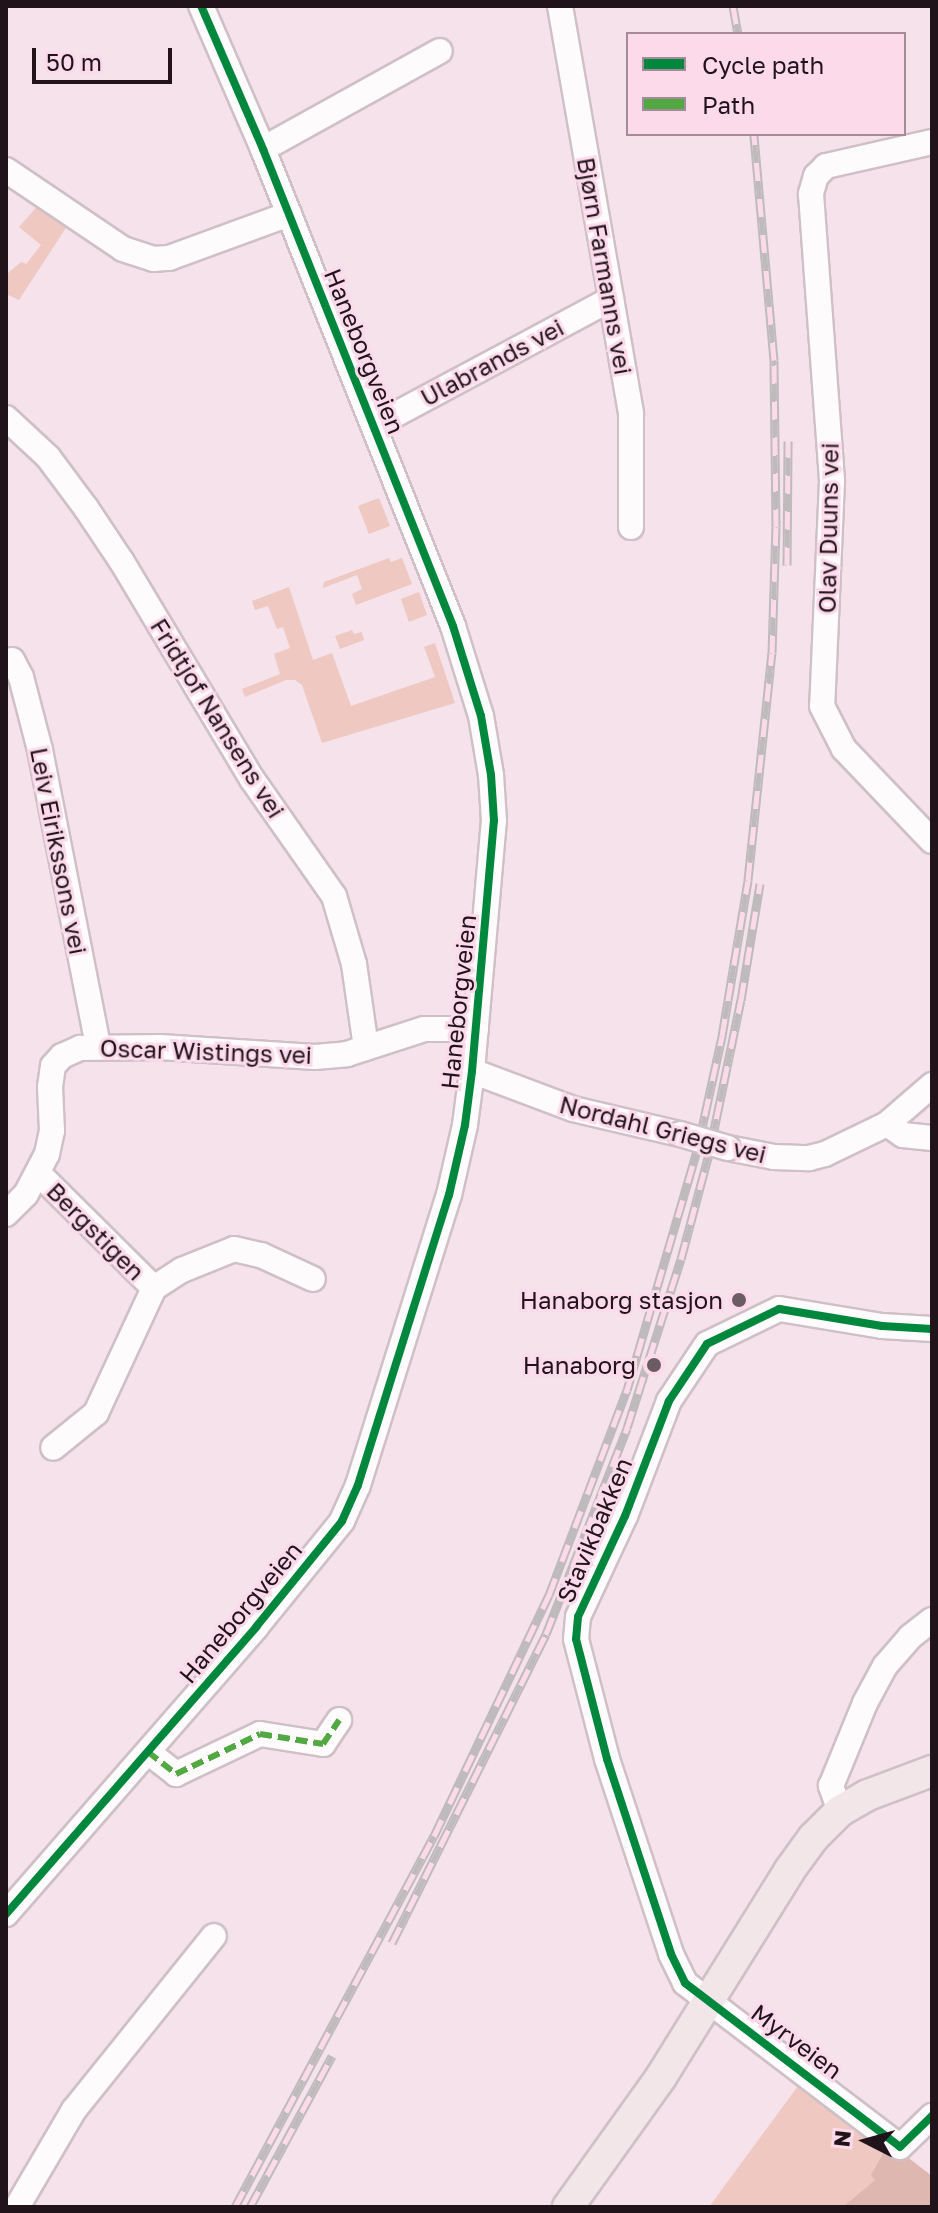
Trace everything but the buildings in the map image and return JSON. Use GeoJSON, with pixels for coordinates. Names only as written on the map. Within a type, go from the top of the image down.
{"type":"FeatureCollection","features":[{"type":"Feature","properties":{"kind":"main road"},"geometry":{"type":"LineString","coordinates":[[568,2207],[661,2077],[789,1871],[840,1811],[868,1795],[932,1771]]}},
{"type":"Feature","properties":{"kind":"street","name":"Haneborgveien"},"geometry":{"type":"LineString","coordinates":[[6,1914],[148,1752],[342,1521],[358,1485],[449,1195],[465,1125],[472,1071],[493,846],[493,798],[486,736],[453,626],[263,149],[201,6]]}},
{"type":"Feature","properties":{"kind":"street","name":"Bjørn Farmanns vei"},"geometry":{"type":"LineString","coordinates":[[560,6],[631,414],[631,527]]}},
{"type":"Feature","properties":{"kind":"street"},"geometry":{"type":"LineString","coordinates":[[263,149],[440,51]]}},
{"type":"Feature","properties":{"kind":"street","name":"Olav Duuns vei"},"geometry":{"type":"LineString","coordinates":[[932,142],[841,160],[826,166],[816,176],[811,194],[832,481],[822,706],[844,749],[932,841]]}},
{"type":"Feature","properties":{"kind":"street"},"geometry":{"type":"LineString","coordinates":[[6,170],[123,249],[153,259],[169,258],[289,214]]}},
{"type":"Feature","properties":{"kind":"street","name":"Ulabrands vei"},"geometry":{"type":"LineString","coordinates":[[374,426],[611,299]]}},
{"type":"Feature","properties":{"kind":"street","name":"Fridtjof Nansens vei"},"geometry":{"type":"LineString","coordinates":[[6,418],[48,457],[86,508],[122,562],[252,779],[334,896],[354,964],[366,1047]]}},
{"type":"Feature","properties":{"kind":"street","name":"Leiv Eirikssons vei"},"geometry":{"type":"LineString","coordinates":[[12,660],[21,677],[40,750],[98,1046]]}},
{"type":"Feature","properties":{"kind":"street","name":"Oscar Wistings vei"},"geometry":{"type":"LineString","coordinates":[[6,1214],[26,1194],[38,1173],[52,1131],[50,1087],[53,1066],[62,1056],[80,1048],[98,1046],[315,1057],[439,1027],[476,1029]]}},
{"type":"Feature","properties":{"kind":"street","name":"Nordahl Griegs vei"},"geometry":{"type":"LineString","coordinates":[[472,1071],[573,1109],[766,1156],[809,1158],[855,1142],[887,1124],[932,1085]]}},
{"type":"Feature","properties":{"kind":"street"},"geometry":{"type":"LineString","coordinates":[[887,1124],[903,1135],[932,1138]]}},
{"type":"Feature","properties":{"kind":"street","name":"Bergstigen"},"geometry":{"type":"LineString","coordinates":[[38,1173],[154,1288]]}},
{"type":"Feature","properties":{"kind":"street","name":"Bergstigen"},"geometry":{"type":"LineString","coordinates":[[53,1448],[96,1413],[154,1288],[193,1265],[234,1249],[261,1255],[313,1279]]}},
{"type":"Feature","properties":{"kind":"street","name":"Stavikbakken"},"geometry":{"type":"LineString","coordinates":[[710,2000],[685,1983],[671,1954],[603,1746],[576,1639],[578,1617],[625,1516],[669,1401],[707,1344],[779,1309],[882,1326],[932,1329]]}},
{"type":"Feature","properties":{"kind":"street"},"geometry":{"type":"LineString","coordinates":[[840,1811],[831,1786],[865,1703],[885,1666],[910,1637],[932,1620]]}},
{"type":"Feature","properties":{"kind":"street"},"geometry":{"type":"LineString","coordinates":[[148,1752],[176,1774],[260,1734],[323,1744],[339,1720]]}},
{"type":"Feature","properties":{"kind":"street"},"geometry":{"type":"LineString","coordinates":[[17,2194],[74,2110],[214,1936]]}},
{"type":"Feature","properties":{"kind":"street","name":"Myrveien"},"geometry":{"type":"LineString","coordinates":[[710,2000],[900,2147],[932,2116]]}},
{"type":"Feature","properties":{"kind":"shaded area"},"geometry":{"type":"Polygon","coordinates":[[[41,202],[69,223],[19,300],[6,294],[7,274],[21,262],[26,264],[41,245],[19,227],[41,202]]]}},
{"type":"Feature","properties":{"kind":"shaded area"},"geometry":{"type":"Polygon","coordinates":[[[379,498],[390,526],[369,534],[358,506],[379,498]]]}},
{"type":"Feature","properties":{"kind":"shaded area"},"geometry":{"type":"Polygon","coordinates":[[[389,558],[391,562],[402,558],[412,584],[356,605],[352,594],[362,589],[357,575],[323,588],[324,582],[389,558]]]}},
{"type":"Feature","properties":{"kind":"shaded area"},"geometry":{"type":"Polygon","coordinates":[[[289,587],[313,660],[332,653],[351,706],[435,677],[424,647],[435,643],[455,703],[322,743],[302,685],[295,680],[286,680],[245,697],[242,689],[280,674],[274,654],[290,648],[283,627],[277,629],[268,606],[255,610],[252,601],[289,587]]]}},
{"type":"Feature","properties":{"kind":"shaded area"},"geometry":{"type":"Polygon","coordinates":[[[419,592],[427,615],[409,622],[401,599],[419,592]]]}},
{"type":"Feature","properties":{"kind":"shaded area"},"geometry":{"type":"Polygon","coordinates":[[[352,630],[354,634],[362,632],[364,640],[340,649],[335,636],[352,630]]]}},
{"type":"Feature","properties":{"kind":"shaded area"},"geometry":{"type":"Polygon","coordinates":[[[806,2075],[889,2143],[876,2180],[863,2190],[853,2207],[709,2207],[806,2075]]]}},
{"type":"Feature","properties":{"kind":"shaded area"},"geometry":{"type":"Polygon","coordinates":[[[889,2143],[932,2176],[932,2206],[843,2207],[875,2180],[871,2175],[889,2143]]]}},
{"type":"Feature","properties":{"kind":"railway"},"geometry":{"type":"LineString","coordinates":[[733,6],[738,32]]}},
{"type":"Feature","properties":{"kind":"railway"},"geometry":{"type":"LineString","coordinates":[[235,2207],[434,1836],[549,1595],[627,1390],[697,1151],[722,1036],[748,880],[772,653],[776,527],[774,360],[754,136]]}},
{"type":"Feature","properties":{"kind":"railway"},"geometry":{"type":"LineString","coordinates":[[787,565],[788,441]]}},
{"type":"Feature","properties":{"kind":"railway"},"geometry":{"type":"LineString","coordinates":[[392,1943],[546,1634],[627,1428],[681,1259],[709,1154],[741,1000],[760,884]]}},
{"type":"Feature","properties":{"kind":"railway"},"geometry":{"type":"LineString","coordinates":[[250,2207],[332,2056]]}},
{"type":"Feature","properties":{"kind":"marked path"},"geometry":{"type":"LineString","coordinates":[[148,1752],[176,1774],[260,1734],[323,1744],[339,1720]]}},
{"type":"Feature","properties":{"kind":"cycle path"},"geometry":{"type":"LineString","coordinates":[[6,1914],[256,1627],[342,1521],[358,1485],[449,1195],[465,1125],[472,1071],[494,821],[491,775],[481,716],[453,626],[263,149],[201,6]]}},
{"type":"Feature","properties":{"kind":"cycle path"},"geometry":{"type":"LineString","coordinates":[[932,1329],[882,1326],[779,1309],[707,1344],[669,1401],[625,1516],[578,1617],[576,1639],[607,1759],[671,1954],[685,1983],[900,2147],[932,2116]]}},
{"type":"Feature","properties":{"kind":"place","name":"Hanaborg stasjon"},"geometry":{"type":"Point","coordinates":[739,1300]}},
{"type":"Feature","properties":{"kind":"place","name":"Hanaborg"},"geometry":{"type":"Point","coordinates":[654,1365]}}]}
